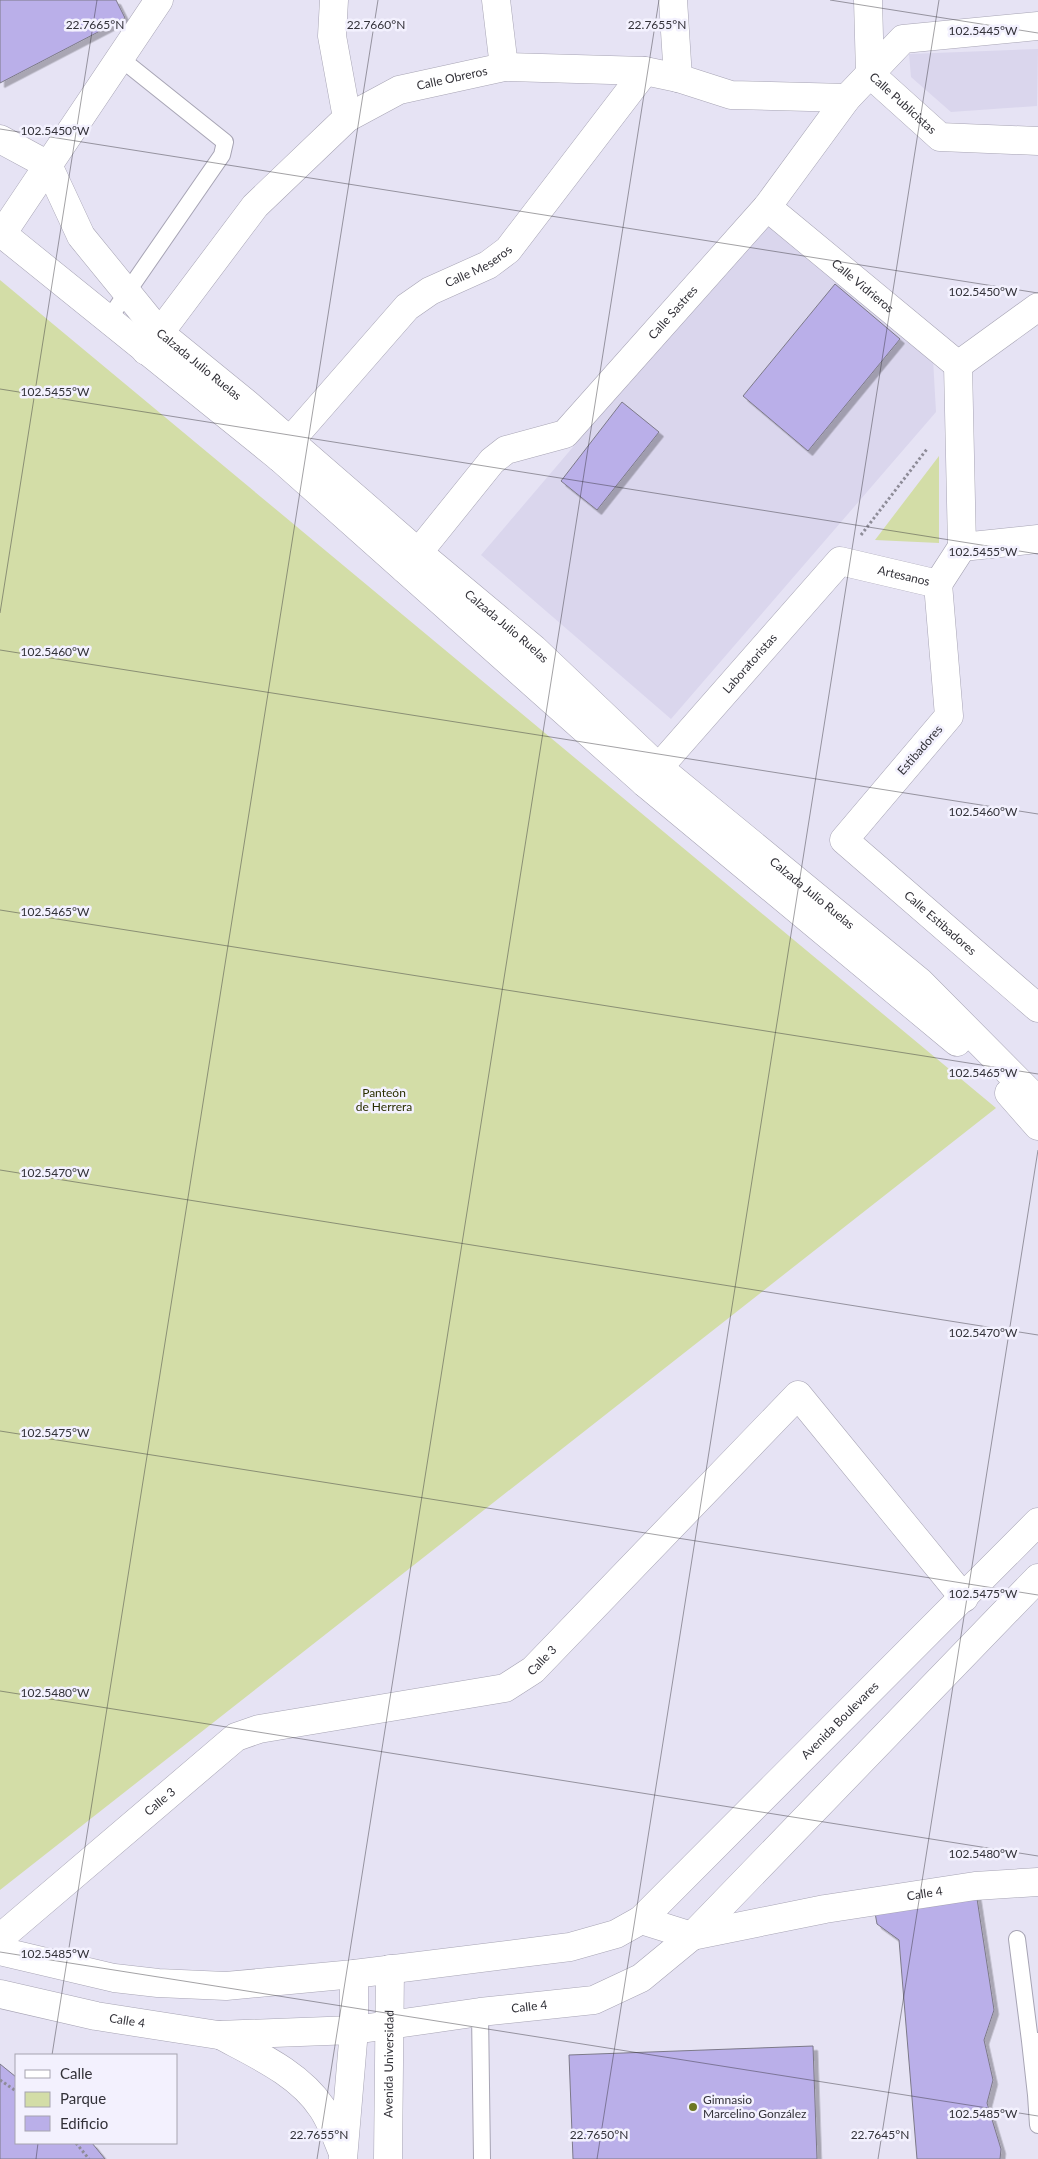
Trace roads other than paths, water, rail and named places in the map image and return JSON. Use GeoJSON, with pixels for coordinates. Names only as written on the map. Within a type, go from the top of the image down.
{"type":"FeatureCollection","features":[{"type":"Feature","properties":{"kind":"street"},"geometry":{"type":"LineString","coordinates":[[1,233],[159,0]]}},
{"type":"Feature","properties":{"kind":"street"},"geometry":{"type":"LineString","coordinates":[[334,0],[332,36],[347,118]]}},
{"type":"Feature","properties":{"kind":"street"},"geometry":{"type":"LineString","coordinates":[[496,0],[504,68]]}},
{"type":"Feature","properties":{"kind":"street"},"geometry":{"type":"LineString","coordinates":[[673,0],[678,78]]}},
{"type":"Feature","properties":{"kind":"street","name":"Calle Publicistas"},"geometry":{"type":"LineString","coordinates":[[868,0],[870,74],[940,137],[1038,141]]}},
{"type":"Feature","properties":{"kind":"street","name":"Calle Sastres"},"geometry":{"type":"LineString","coordinates":[[412,561],[492,462],[506,450],[565,434],[767,206],[847,98],[903,39],[1038,26]]}},
{"type":"Feature","properties":{"kind":"street","name":"Calle Obreros"},"geometry":{"type":"LineString","coordinates":[[153,342],[255,206],[347,118],[400,90],[504,68],[645,71],[678,78],[730,95],[847,98]]}},
{"type":"Feature","properties":{"kind":"street","name":"Calle Meseros"},"geometry":{"type":"LineString","coordinates":[[285,450],[407,307],[430,291],[488,265],[508,250],[645,71]]}},
{"type":"Feature","properties":{"kind":"street"},"geometry":{"type":"LineString","coordinates":[[0,139],[48,165]]}},
{"type":"Feature","properties":{"kind":"street","name":"Calzada Julio Ruelas"},"geometry":{"type":"LineString","coordinates":[[48,165],[81,236],[127,294],[153,342]]}},
{"type":"Feature","properties":{"kind":"street","name":"Calle Vidrieros"},"geometry":{"type":"LineString","coordinates":[[767,206],[958,365]]}},
{"type":"Feature","properties":{"kind":"street","name":"Calzada Julio Ruelas"},"geometry":{"type":"LineString","coordinates":[[1,233],[108,320],[153,342],[285,450],[652,775],[984,1065],[1038,1126]]}},
{"type":"Feature","properties":{"kind":"street"},"geometry":{"type":"LineString","coordinates":[[1038,307],[958,365],[962,547],[1038,539]]}},
{"type":"Feature","properties":{"kind":"street","name":"Artesanos"},"geometry":{"type":"LineString","coordinates":[[840,561],[938,584],[962,547]]}},
{"type":"Feature","properties":{"kind":"street","name":"Laboratoristas"},"geometry":{"type":"LineString","coordinates":[[652,775],[840,561]]}},
{"type":"Feature","properties":{"kind":"street","name":"Estibadores"},"geometry":{"type":"LineString","coordinates":[[844,840],[950,716],[938,584]]}},
{"type":"Feature","properties":{"kind":"street","name":"Calzada Julio Ruelas"},"geometry":{"type":"LineString","coordinates":[[652,775],[920,982],[1038,1101]]}},
{"type":"Feature","properties":{"kind":"street","name":"Calle Estibadores"},"geometry":{"type":"LineString","coordinates":[[844,840],[1038,1008]]}},
{"type":"Feature","properties":{"kind":"street","name":"Calle 3"},"geometry":{"type":"LineString","coordinates":[[0,1938],[236,1737],[259,1728],[505,1688],[533,1670],[798,1395],[964,1598]]}},
{"type":"Feature","properties":{"kind":"street","name":"Avenida Boulevares"},"geometry":{"type":"LineString","coordinates":[[641,1920],[1038,1522]]}},
{"type":"Feature","properties":{"kind":"street"},"geometry":{"type":"LineString","coordinates":[[0,1951],[114,1978],[158,1983],[226,1986],[354,1974],[570,1947],[616,1934],[641,1920],[692,1936],[1038,1578]]}},
{"type":"Feature","properties":{"kind":"street","name":"Calle 4"},"geometry":{"type":"LineString","coordinates":[[0,1994],[96,2016],[218,2034],[354,2030],[480,2012],[594,2000],[641,1978],[692,1936],[825,1909],[956,1889],[1038,1882]]}},
{"type":"Feature","properties":{"kind":"street","name":"Avenida Universidad"},"geometry":{"type":"LineString","coordinates":[[388,2159],[390,1968]]}},
{"type":"Feature","properties":{"kind":"street"},"geometry":{"type":"LineString","coordinates":[[343,2156],[354,2030],[354,1974]]}},
{"type":"Feature","properties":{"kind":"street"},"geometry":{"type":"LineString","coordinates":[[218,2034],[267,2060],[300,2083],[322,2108],[343,2156]]}},
{"type":"Feature","properties":{"kind":"lane"},"geometry":{"type":"LineString","coordinates":[[108,320],[222,155],[225,142],[120,58]]}},
{"type":"Feature","properties":{"kind":"lane"},"geometry":{"type":"LineString","coordinates":[[1018,1939],[1034,2041],[1038,2125]]}},
{"type":"Feature","properties":{"kind":"lane"},"geometry":{"type":"LineString","coordinates":[[480,2012],[482,2159]]}},
{"type":"Feature","properties":{"kind":"place","name":"Gimnasio Marcelino González"},"geometry":{"type":"Point","coordinates":[693,2107]}},
{"type":"Feature","properties":{"kind":"park label","name":"Panteón de Herrera"},"geometry":{"type":"Point","coordinates":[384,1100]}}]}
